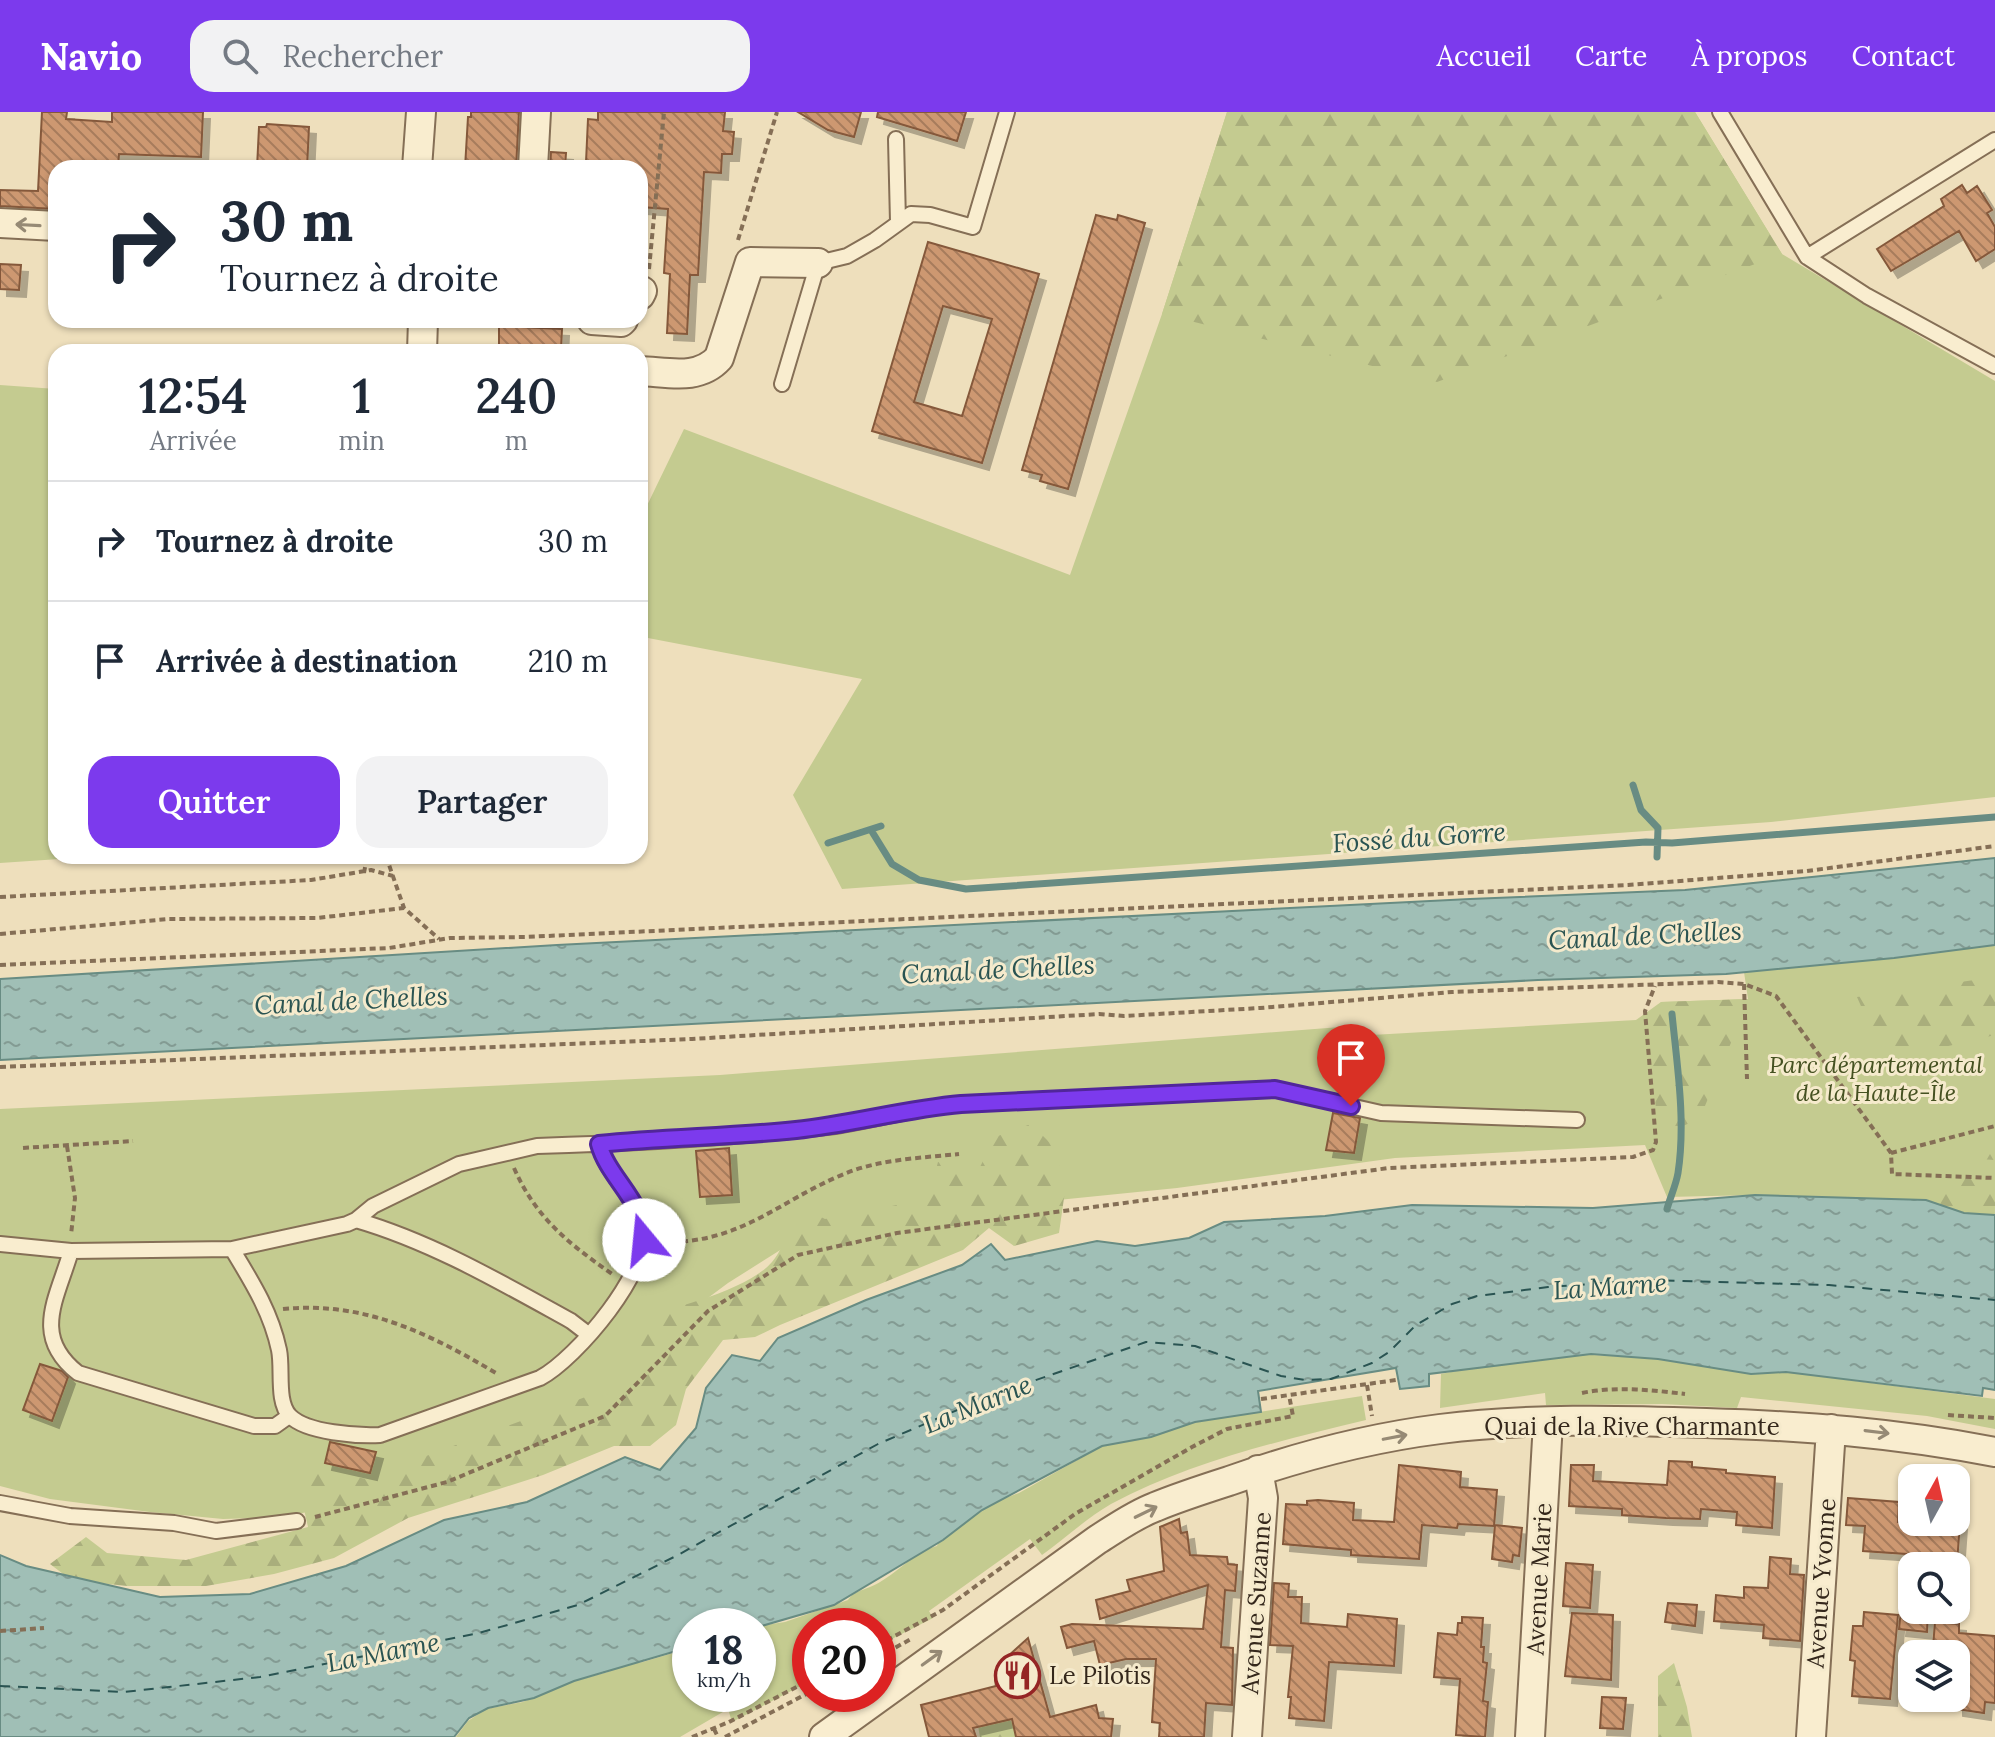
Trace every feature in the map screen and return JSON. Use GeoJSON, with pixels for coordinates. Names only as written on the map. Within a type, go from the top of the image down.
{"type":"FeatureCollection","features":[{"type":"Feature","properties":{"kind":"street"},"geometry":{"type":"LineString","coordinates":[[418,160],[421,112]]}},
{"type":"Feature","properties":{"kind":"street"},"geometry":{"type":"LineString","coordinates":[[533,160],[536,112]]}},
{"type":"Feature","properties":{"kind":"street"},"geometry":{"type":"LineString","coordinates":[[0,223],[48,226]]}},
{"type":"Feature","properties":{"kind":"street"},"geometry":{"type":"LineString","coordinates":[[648,371],[702,372],[719,358],[750,262],[818,263]]}},
{"type":"Feature","properties":{"kind":"street","name":"Quai de la Rive Charmante"},"geometry":{"type":"LineString","coordinates":[[824,1737],[1048,1574],[1127,1521],[1153,1508],[1258,1470],[1333,1450],[1426,1431],[1548,1422],[1674,1422],[1902,1435],[1995,1452]]}},
{"type":"Feature","properties":{"kind":"street","name":"Avenue Marie"},"geometry":{"type":"LineString","coordinates":[[1530,1737],[1548,1422]]}},
{"type":"Feature","properties":{"kind":"street","name":"Avenue Yvonne"},"geometry":{"type":"LineString","coordinates":[[1811,1737],[1831,1429]]}},
{"type":"Feature","properties":{"kind":"street","name":"Avenue Suzanne"},"geometry":{"type":"LineString","coordinates":[[1247,1737],[1263,1498],[1258,1470]]}},
{"type":"Feature","properties":{"kind":"lane"},"geometry":{"type":"LineString","coordinates":[[782,384],[818,263],[847,256],[911,214],[930,215],[973,227],[1007,112]]}},
{"type":"Feature","properties":{"kind":"lane"},"geometry":{"type":"LineString","coordinates":[[1720,112],[1807,257],[1867,296],[1995,366]]}},
{"type":"Feature","properties":{"kind":"lane"},"geometry":{"type":"LineString","coordinates":[[896,139],[898,222]]}},
{"type":"Feature","properties":{"kind":"lane"},"geometry":{"type":"LineString","coordinates":[[1807,257],[1995,140]]}},
{"type":"Feature","properties":{"kind":"lane"},"geometry":{"type":"LineString","coordinates":[[0,1244],[71,1251],[232,1249],[327,1230],[356,1220],[373,1206],[459,1164],[508,1151],[537,1146],[794,1130],[840,1125],[939,1106],[1225,1090],[1292,1091],[1381,1113],[1577,1120]]}},
{"type":"Feature","properties":{"kind":"lane"},"geometry":{"type":"LineString","coordinates":[[232,1249],[269,1313],[282,1365],[284,1405],[289,1416],[299,1422],[355,1437],[380,1435],[555,1371],[572,1355],[628,1283],[644,1240],[643,1222],[604,1160],[599,1144]]}},
{"type":"Feature","properties":{"kind":"lane"},"geometry":{"type":"LineString","coordinates":[[356,1220],[412,1238],[440,1251],[571,1321],[588,1334]]}},
{"type":"Feature","properties":{"kind":"lane"},"geometry":{"type":"LineString","coordinates":[[71,1251],[49,1323],[53,1345],[62,1360],[78,1373],[254,1426],[275,1426],[289,1416]]}},
{"type":"Feature","properties":{"kind":"lane"},"geometry":{"type":"LineString","coordinates":[[0,1503],[70,1516],[174,1523],[216,1531],[297,1521]]}},
{"type":"Feature","properties":{"kind":"path"},"geometry":{"type":"LineString","coordinates":[[648,274],[664,112]]}},
{"type":"Feature","properties":{"kind":"path"},"geometry":{"type":"LineString","coordinates":[[0,965],[389,948],[439,939],[1628,885],[1807,871],[1995,846]]}},
{"type":"Feature","properties":{"kind":"path"},"geometry":{"type":"LineString","coordinates":[[364,873],[366,864]]}},
{"type":"Feature","properties":{"kind":"path"},"geometry":{"type":"LineString","coordinates":[[391,864],[404,908],[439,939]]}},
{"type":"Feature","properties":{"kind":"path"},"geometry":{"type":"LineString","coordinates":[[0,897],[311,880],[371,870],[393,876]]}},
{"type":"Feature","properties":{"kind":"path"},"geometry":{"type":"LineString","coordinates":[[0,934],[169,919],[317,918],[404,908]]}},
{"type":"Feature","properties":{"kind":"path"},"geometry":{"type":"LineString","coordinates":[[1744,984],[1747,1079]]}},
{"type":"Feature","properties":{"kind":"path"},"geometry":{"type":"LineString","coordinates":[[0,1067],[692,1039],[1099,1014],[1124,1016],[1245,1009],[1452,992],[1744,984],[1776,996],[1891,1153],[1892,1174],[1995,1178]]}},
{"type":"Feature","properties":{"kind":"path"},"geometry":{"type":"LineString","coordinates":[[297,1521],[447,1482],[605,1416],[708,1311],[798,1255],[897,1233],[1389,1168],[1633,1157],[1653,1150],[1655,1132],[1645,1011],[1656,985]]}},
{"type":"Feature","properties":{"kind":"path"},"geometry":{"type":"LineString","coordinates":[[1891,1153],[1995,1126]]}},
{"type":"Feature","properties":{"kind":"path"},"geometry":{"type":"LineString","coordinates":[[23,1148],[133,1141]]}},
{"type":"Feature","properties":{"kind":"path"},"geometry":{"type":"LineString","coordinates":[[67,1146],[75,1198],[71,1251]]}},
{"type":"Feature","properties":{"kind":"path"},"geometry":{"type":"LineString","coordinates":[[508,1151],[522,1187],[539,1213],[594,1261],[628,1283]]}},
{"type":"Feature","properties":{"kind":"path"},"geometry":{"type":"LineString","coordinates":[[644,1240],[666,1243],[723,1233],[744,1227],[854,1171],[886,1163],[959,1154]]}},
{"type":"Feature","properties":{"kind":"path"},"geometry":{"type":"LineString","coordinates":[[269,1313],[310,1306],[335,1307],[383,1318],[467,1356],[496,1373],[511,1388]]}},
{"type":"Feature","properties":{"kind":"path"},"geometry":{"type":"LineString","coordinates":[[1261,1399],[1396,1380]]}},
{"type":"Feature","properties":{"kind":"path"},"geometry":{"type":"LineString","coordinates":[[1367,1384],[1371,1412]]}},
{"type":"Feature","properties":{"kind":"path"},"geometry":{"type":"LineString","coordinates":[[896,1635],[943,1610]]}},
{"type":"Feature","properties":{"kind":"path"},"geometry":{"type":"LineString","coordinates":[[0,1631],[44,1628]]}},
{"type":"Feature","properties":{"kind":"path"},"geometry":{"type":"LineString","coordinates":[[692,1737],[792,1689]]}},
{"type":"Feature","properties":{"kind":"path"},"geometry":{"type":"LineString","coordinates":[[725,1737],[792,1702]]}},
{"type":"Feature","properties":{"kind":"path"},"geometry":{"type":"LineString","coordinates":[[714,1729],[718,1737]]}},
{"type":"Feature","properties":{"kind":"green space"},"geometry":{"type":"Polygon","coordinates":[[[1227,112],[1695,112],[1782,254],[1995,381],[1995,797],[1771,822],[842,889],[793,795],[862,679],[648,638],[648,503],[684,429],[1070,575],[1162,314],[1227,112]]]}},
{"type":"Feature","properties":{"kind":"green space"},"geometry":{"type":"Polygon","coordinates":[[[1227,112],[1695,112],[1782,254],[1437,382],[1162,314],[1227,112]]]}},
{"type":"Feature","properties":{"kind":"green space"},"geometry":{"type":"Polygon","coordinates":[[[0,385],[48,388],[48,860],[0,863],[0,385]]]}},
{"type":"Feature","properties":{"kind":"green space","name":"Parc départemental de la Haute-Île"},"geometry":{"type":"Polygon","coordinates":[[[1995,945],[1995,1215],[1964,1213],[1925,1200],[1755,1195],[1667,1197],[1645,1145],[1395,1158],[1177,1188],[978,1208],[801,1237],[728,1283],[673,1324],[651,1352],[591,1410],[418,1485],[286,1517],[223,1519],[50,1499],[0,1486],[0,1109],[720,1075],[1353,1026],[1354,1036],[1636,1020],[1661,1002],[1748,999],[1744,972],[1995,945]]]}},
{"type":"Feature","properties":{"kind":"green space"},"geometry":{"type":"Polygon","coordinates":[[[1995,977],[1995,1035],[1885,1061],[1857,997],[1995,977]]]}},
{"type":"Feature","properties":{"kind":"green space"},"geometry":{"type":"Polygon","coordinates":[[[1749,999],[1700,1118],[1681,1127],[1657,1122],[1649,1025],[1661,1002],[1749,999]]]}},
{"type":"Feature","properties":{"kind":"green space"},"geometry":{"type":"Polygon","coordinates":[[[1031,1124],[1055,1148],[1065,1191],[1059,1233],[1014,1246],[989,1228],[963,1250],[755,1337],[723,1340],[686,1389],[676,1425],[650,1446],[614,1446],[543,1475],[408,1518],[334,1558],[274,1574],[206,1586],[127,1586],[71,1580],[50,1564],[86,1537],[107,1553],[186,1560],[308,1527],[301,1496],[321,1469],[370,1480],[399,1466],[615,1386],[637,1362],[636,1318],[728,1290],[761,1272],[780,1250],[799,1206],[825,1219],[928,1199],[938,1162],[978,1171],[995,1137],[1031,1124]]]}},
{"type":"Feature","properties":{"kind":"green space"},"geometry":{"type":"Polygon","coordinates":[[[1995,1141],[1995,1160],[1980,1159],[1962,1150],[1995,1141]]]}},
{"type":"Feature","properties":{"kind":"green space"},"geometry":{"type":"Polygon","coordinates":[[[1937,1174],[1995,1178],[1995,1215],[1964,1213],[1926,1200],[1937,1174]]]}},
{"type":"Feature","properties":{"kind":"green space"},"geometry":{"type":"Polygon","coordinates":[[[1572,1354],[1653,1358],[1751,1374],[1786,1372],[1995,1399],[1995,1429],[1927,1416],[1741,1397],[1737,1408],[1662,1404],[1546,1405],[1545,1393],[1440,1408],[1441,1374],[1510,1360],[1572,1354]]]}},
{"type":"Feature","properties":{"kind":"green space"},"geometry":{"type":"Polygon","coordinates":[[[1362,1396],[1366,1420],[1268,1445],[1172,1476],[1111,1504],[1042,1555],[1030,1539],[929,1611],[933,1618],[896,1637],[896,1608],[825,1608],[879,1583],[919,1554],[937,1546],[973,1510],[983,1510],[992,1503],[1019,1493],[1102,1446],[1151,1437],[1195,1422],[1362,1396]]]}},
{"type":"Feature","properties":{"kind":"green space"},"geometry":{"type":"Polygon","coordinates":[[[792,1620],[792,1690],[776,1699],[776,1623],[792,1620]]]}},
{"type":"Feature","properties":{"kind":"green space"},"geometry":{"type":"Polygon","coordinates":[[[672,1653],[672,1712],[723,1712],[680,1737],[456,1737],[468,1721],[486,1709],[523,1702],[567,1683],[619,1666],[672,1653]]]}},
{"type":"Feature","properties":{"kind":"green space"},"geometry":{"type":"Polygon","coordinates":[[[1674,1663],[1692,1737],[1658,1737],[1658,1676],[1674,1663]]]}},
{"type":"Feature","properties":{"kind":"green space"},"geometry":{"type":"Polygon","coordinates":[[[997,1703],[1023,1737],[980,1737],[976,1714],[997,1703]]]}},
{"type":"Feature","properties":{"kind":"green space"},"geometry":{"type":"Polygon","coordinates":[[[729,1712],[751,1712],[732,1722],[729,1712]]]}},
{"type":"Feature","properties":{"kind":"water","name":"Canal de Chelles"},"geometry":{"type":"Polygon","coordinates":[[[1995,858],[1995,945],[1894,958],[1726,974],[1538,980],[0,1060],[0,979],[557,945],[1685,890],[1995,858]]]}},
{"type":"Feature","properties":{"kind":"water","name":"La Marne"},"geometry":{"type":"Polygon","coordinates":[[[1755,1195],[1926,1200],[1964,1213],[1995,1215],[1995,1390],[1983,1388],[1982,1396],[1786,1372],[1751,1374],[1658,1359],[1591,1354],[1429,1374],[1429,1386],[1400,1389],[1396,1368],[1258,1391],[1261,1412],[1195,1422],[1151,1437],[1102,1446],[982,1510],[943,1540],[834,1605],[792,1608],[792,1617],[776,1622],[776,1608],[672,1608],[672,1652],[574,1681],[534,1698],[488,1708],[469,1718],[454,1737],[0,1737],[0,1555],[26,1566],[160,1597],[250,1594],[346,1566],[444,1520],[527,1502],[625,1457],[660,1470],[696,1428],[706,1388],[732,1355],[760,1361],[778,1338],[866,1300],[962,1265],[991,1244],[1005,1260],[1097,1241],[1135,1246],[1189,1238],[1224,1222],[1325,1216],[1412,1205],[1593,1208],[1755,1195]]]}},
{"type":"Feature","properties":{"kind":"building"},"geometry":{"type":"Polygon","coordinates":[[[42,112],[67,112],[66,119],[112,122],[112,112],[203,112],[201,157],[119,154],[119,160],[48,160],[48,209],[0,206],[0,190],[38,191],[42,112]]]}},
{"type":"Feature","properties":{"kind":"building"},"geometry":{"type":"Polygon","coordinates":[[[471,112],[519,112],[516,160],[465,160],[468,117],[471,117],[471,112]]]}},
{"type":"Feature","properties":{"kind":"building"},"geometry":{"type":"Polygon","coordinates":[[[598,112],[725,112],[723,131],[734,132],[732,154],[722,154],[721,173],[704,172],[698,275],[690,275],[687,334],[667,333],[670,274],[664,273],[668,209],[648,208],[648,160],[586,160],[588,119],[598,120],[598,112]]]}},
{"type":"Feature","properties":{"kind":"building"},"geometry":{"type":"Polygon","coordinates":[[[798,112],[861,112],[854,137],[828,130],[798,112]]]}},
{"type":"Feature","properties":{"kind":"building"},"geometry":{"type":"Polygon","coordinates":[[[878,112],[966,112],[957,141],[877,117],[878,112]]]}},
{"type":"Feature","properties":{"kind":"building"},"geometry":{"type":"Polygon","coordinates":[[[267,124],[309,127],[307,160],[257,160],[259,127],[266,127],[267,124]]]}},
{"type":"Feature","properties":{"kind":"building"},"geometry":{"type":"Polygon","coordinates":[[[551,152],[566,153],[566,160],[550,160],[551,152]]]}},
{"type":"Feature","properties":{"kind":"building"},"geometry":{"type":"Polygon","coordinates":[[[1962,185],[1967,193],[1977,186],[1992,210],[1987,213],[1995,227],[1995,249],[1976,261],[1959,231],[1891,271],[1877,249],[1944,206],[1941,199],[1962,185]]]}},
{"type":"Feature","properties":{"kind":"building"},"geometry":{"type":"Polygon","coordinates":[[[1096,215],[1117,220],[1118,215],[1145,223],[1068,489],[1040,481],[1042,475],[1022,470],[1096,215]]]}},
{"type":"Feature","properties":{"kind":"building"},"geometry":{"type":"Polygon","coordinates":[[[928,242],[1039,274],[982,463],[872,431],[928,242]],[[943,306],[914,402],[962,416],[992,319],[943,306]]]}},
{"type":"Feature","properties":{"kind":"building"},"geometry":{"type":"Polygon","coordinates":[[[0,264],[21,265],[19,290],[0,289],[0,264]]]}},
{"type":"Feature","properties":{"kind":"building"},"geometry":{"type":"Polygon","coordinates":[[[499,328],[562,329],[561,344],[499,344],[499,328]]]}},
{"type":"Feature","properties":{"kind":"building"},"geometry":{"type":"Polygon","coordinates":[[[1333,1113],[1360,1118],[1354,1153],[1326,1150],[1333,1113]]]}},
{"type":"Feature","properties":{"kind":"building"},"geometry":{"type":"Polygon","coordinates":[[[729,1148],[732,1195],[700,1197],[696,1151],[729,1148]]]}},
{"type":"Feature","properties":{"kind":"building"},"geometry":{"type":"Polygon","coordinates":[[[40,1364],[62,1371],[68,1377],[52,1421],[23,1410],[40,1364]]]}},
{"type":"Feature","properties":{"kind":"building"},"geometry":{"type":"Polygon","coordinates":[[[330,1442],[376,1452],[370,1473],[325,1463],[330,1442]]]}},
{"type":"Feature","properties":{"kind":"building"},"geometry":{"type":"Polygon","coordinates":[[[1669,1461],[1692,1462],[1692,1467],[1726,1470],[1726,1473],[1775,1477],[1772,1528],[1736,1525],[1737,1512],[1701,1509],[1700,1519],[1666,1518],[1622,1515],[1622,1509],[1569,1506],[1571,1465],[1594,1465],[1593,1481],[1667,1485],[1669,1461]]]}},
{"type":"Feature","properties":{"kind":"building"},"geometry":{"type":"Polygon","coordinates":[[[1399,1465],[1461,1472],[1460,1487],[1497,1490],[1494,1526],[1458,1524],[1457,1528],[1422,1525],[1419,1559],[1351,1555],[1351,1550],[1283,1544],[1286,1504],[1307,1505],[1307,1501],[1318,1500],[1354,1503],[1353,1520],[1394,1522],[1399,1465]]]}},
{"type":"Feature","properties":{"kind":"building"},"geometry":{"type":"Polygon","coordinates":[[[1848,1498],[1898,1502],[1898,1536],[1959,1536],[1958,1552],[1863,1551],[1865,1526],[1846,1525],[1848,1498]]]}},
{"type":"Feature","properties":{"kind":"building"},"geometry":{"type":"Polygon","coordinates":[[[1179,1519],[1181,1533],[1187,1532],[1190,1555],[1227,1557],[1228,1564],[1237,1565],[1235,1591],[1225,1590],[1221,1647],[1233,1648],[1232,1705],[1206,1703],[1204,1737],[1159,1737],[1160,1723],[1152,1722],[1156,1659],[1126,1659],[1100,1665],[1094,1641],[1067,1648],[1061,1627],[1072,1624],[1203,1629],[1208,1585],[1100,1619],[1096,1600],[1130,1591],[1127,1580],[1164,1571],[1160,1527],[1179,1519]]]}},
{"type":"Feature","properties":{"kind":"building"},"geometry":{"type":"Polygon","coordinates":[[[1495,1525],[1522,1528],[1519,1556],[1513,1555],[1512,1562],[1492,1559],[1495,1525]]]}},
{"type":"Feature","properties":{"kind":"building"},"geometry":{"type":"Polygon","coordinates":[[[1770,1557],[1791,1559],[1790,1574],[1804,1575],[1800,1641],[1763,1638],[1764,1625],[1714,1621],[1716,1595],[1744,1598],[1744,1587],[1768,1588],[1770,1557]]]}},
{"type":"Feature","properties":{"kind":"building"},"geometry":{"type":"Polygon","coordinates":[[[1566,1563],[1593,1565],[1590,1608],[1563,1606],[1566,1563]]]}},
{"type":"Feature","properties":{"kind":"building"},"geometry":{"type":"Polygon","coordinates":[[[1274,1583],[1289,1584],[1288,1597],[1302,1597],[1301,1623],[1347,1627],[1348,1614],[1397,1619],[1394,1666],[1329,1662],[1324,1721],[1289,1718],[1293,1646],[1270,1645],[1274,1583]]]}},
{"type":"Feature","properties":{"kind":"building"},"geometry":{"type":"Polygon","coordinates":[[[1668,1603],[1697,1605],[1695,1626],[1665,1622],[1668,1603]]]}},
{"type":"Feature","properties":{"kind":"building"},"geometry":{"type":"Polygon","coordinates":[[[1864,1612],[1898,1615],[1890,1699],[1852,1696],[1855,1661],[1850,1660],[1853,1626],[1863,1626],[1864,1612]]]}},
{"type":"Feature","properties":{"kind":"building"},"geometry":{"type":"Polygon","coordinates":[[[1572,1613],[1613,1615],[1611,1680],[1565,1676],[1572,1613]]]}},
{"type":"Feature","properties":{"kind":"building"},"geometry":{"type":"Polygon","coordinates":[[[1462,1617],[1483,1618],[1481,1647],[1484,1647],[1483,1662],[1487,1663],[1483,1701],[1488,1702],[1485,1737],[1456,1735],[1460,1679],[1434,1677],[1438,1633],[1457,1635],[1462,1617]]]}},
{"type":"Feature","properties":{"kind":"building"},"geometry":{"type":"Polygon","coordinates":[[[1900,1624],[1927,1624],[1927,1632],[1899,1629],[1900,1624]]]}},
{"type":"Feature","properties":{"kind":"building"},"geometry":{"type":"Polygon","coordinates":[[[1935,1624],[1959,1624],[1959,1633],[1995,1636],[1995,1703],[1985,1702],[1984,1713],[1970,1711],[1970,1640],[1934,1640],[1935,1624]]]}},
{"type":"Feature","properties":{"kind":"building"},"geometry":{"type":"Polygon","coordinates":[[[1028,1638],[1050,1717],[1096,1705],[1099,1718],[1113,1719],[1111,1737],[1016,1737],[1012,1719],[973,1728],[976,1737],[929,1737],[921,1705],[996,1686],[995,1680],[1000,1677],[997,1666],[1028,1638]]]}},
{"type":"Feature","properties":{"kind":"building"},"geometry":{"type":"Polygon","coordinates":[[[1602,1697],[1626,1698],[1623,1729],[1600,1728],[1602,1697]]]}},
{"type":"Feature","properties":{"kind":"waterway"},"geometry":{"type":"LineString","coordinates":[[1633,785],[1641,810],[1658,828],[1657,857]]}},
{"type":"Feature","properties":{"kind":"waterway","name":"Fossé du Gorre"},"geometry":{"type":"LineString","coordinates":[[871,830],[892,864],[919,880],[966,889],[1646,842],[1672,843],[1995,817]]}},
{"type":"Feature","properties":{"kind":"waterway"},"geometry":{"type":"LineString","coordinates":[[828,843],[881,826]]}},
{"type":"Feature","properties":{"kind":"waterway"},"geometry":{"type":"LineString","coordinates":[[1667,1209],[1678,1173],[1681,1133],[1672,1014]]}},
{"type":"Feature","properties":{"kind":"ferry route"},"geometry":{"type":"LineString","coordinates":[[0,1686],[124,1692],[260,1677],[479,1633],[578,1605],[678,1555],[878,1444],[990,1396],[1146,1342],[1195,1346],[1281,1376],[1305,1380],[1331,1379],[1372,1363],[1389,1352],[1416,1325],[1452,1304],[1477,1296],[1548,1287],[1646,1280],[1829,1285],[1995,1300]]}},
{"type":"Feature","properties":{"kind":"place","name":"Le Pilotis"},"geometry":{"type":"Point","coordinates":[1018,1675]}},
{"type":"Feature","properties":{"kind":"route"},"geometry":{"type":"LineString","coordinates":[[644,1240],[643,1222],[638,1211],[612,1174],[599,1144],[840,1125],[903,1111],[961,1104],[1225,1090],[1292,1091],[1351,1106]]}}]}
